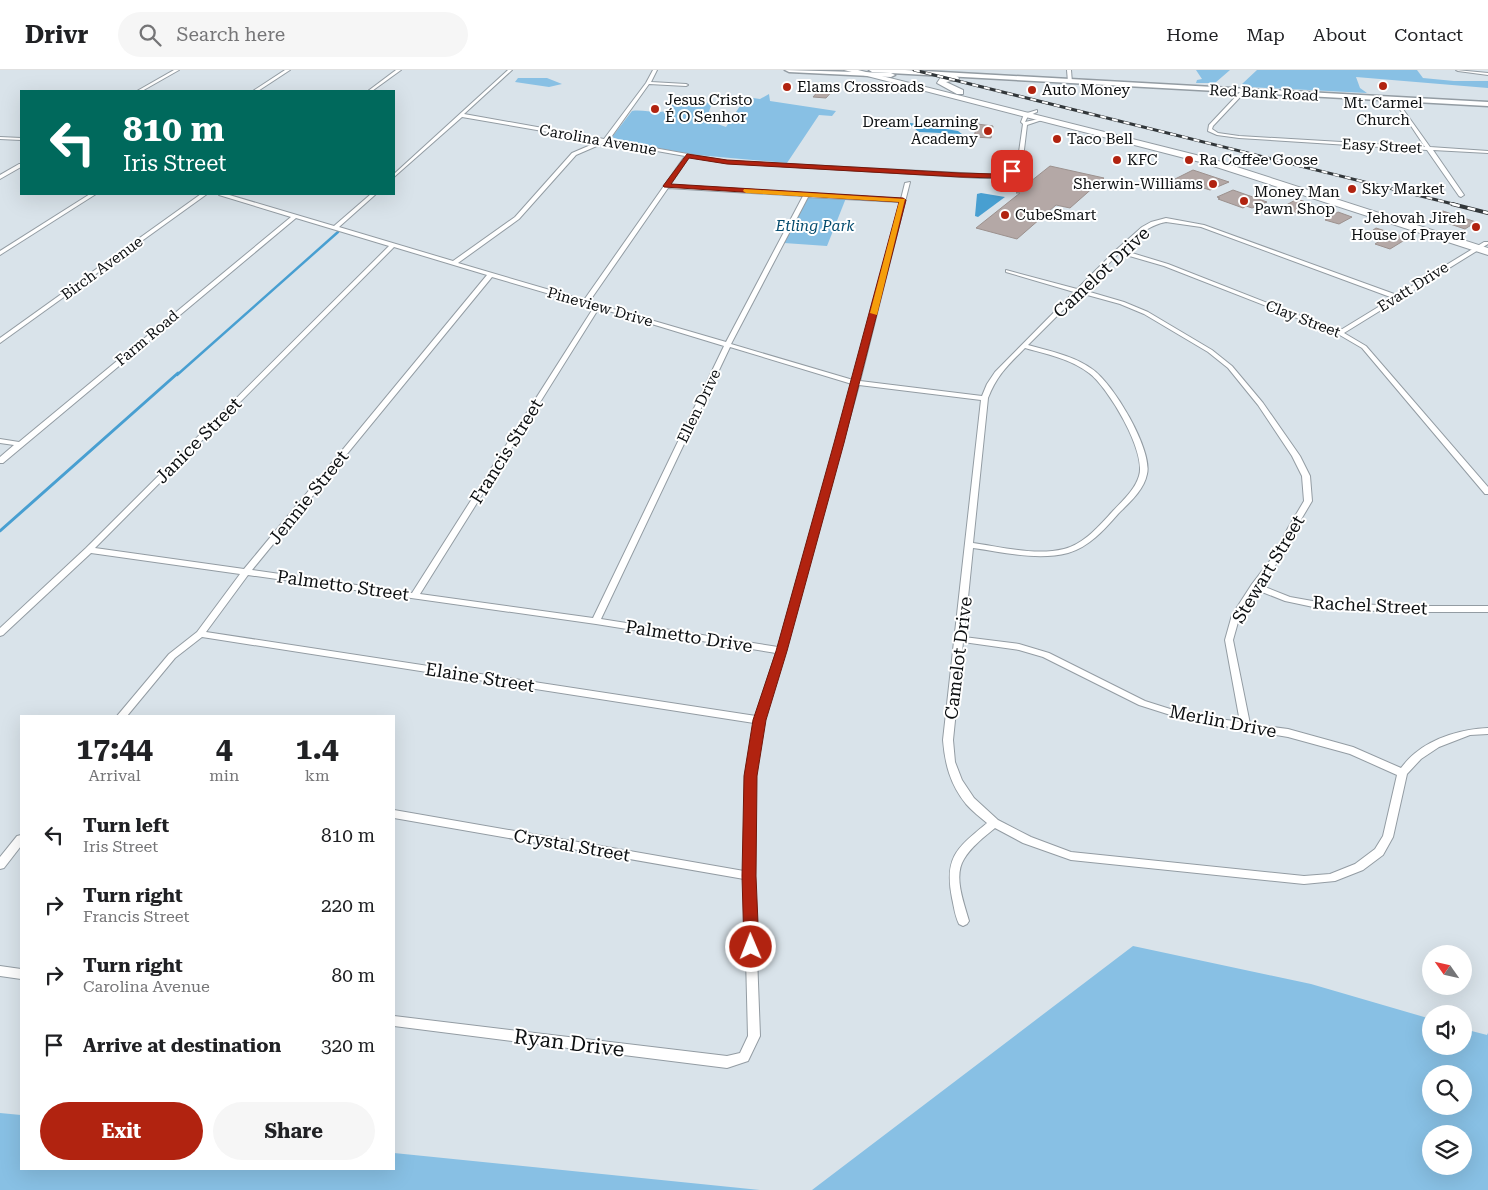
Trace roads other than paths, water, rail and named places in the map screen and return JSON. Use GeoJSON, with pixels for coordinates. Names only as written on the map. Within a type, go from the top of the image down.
{"type":"FeatureCollection","features":[{"type":"Feature","properties":{"kind":"highway"},"geometry":{"type":"LineString","coordinates":[[848,70],[891,75],[965,94]]}},
{"type":"Feature","properties":{"kind":"highway"},"geometry":{"type":"LineString","coordinates":[[869,71],[1029,117],[1216,156],[1485,247]]}},
{"type":"Feature","properties":{"kind":"highway"},"geometry":{"type":"LineString","coordinates":[[955,78],[944,79],[941,83],[965,94],[1029,117],[1125,138],[1232,168],[1485,247]]}},
{"type":"Feature","properties":{"kind":"main road"},"geometry":{"type":"LineString","coordinates":[[789,70],[869,71]]}},
{"type":"Feature","properties":{"kind":"main road","name":"Red Bank Road"},"geometry":{"type":"LineString","coordinates":[[869,71],[1047,79],[1070,82]]}},
{"type":"Feature","properties":{"kind":"main road","name":"Red Bank Road"},"geometry":{"type":"LineString","coordinates":[[891,75],[1070,82],[1488,104]]}},
{"type":"Feature","properties":{"kind":"street"},"geometry":{"type":"LineString","coordinates":[[141,90],[177,70]]}},
{"type":"Feature","properties":{"kind":"street"},"geometry":{"type":"LineString","coordinates":[[257,90],[288,70]]}},
{"type":"Feature","properties":{"kind":"street"},"geometry":{"type":"LineString","coordinates":[[371,90],[399,70]]}},
{"type":"Feature","properties":{"kind":"street"},"geometry":{"type":"LineString","coordinates":[[395,175],[510,70]]}},
{"type":"Feature","properties":{"kind":"street"},"geometry":{"type":"LineString","coordinates":[[454,263],[517,218],[574,154],[606,140],[648,83],[655,70]]}},
{"type":"Feature","properties":{"kind":"street"},"geometry":{"type":"LineString","coordinates":[[1069,70],[1070,82]]}},
{"type":"Feature","properties":{"kind":"street"},"geometry":{"type":"LineString","coordinates":[[1458,70],[1488,74]]}},
{"type":"Feature","properties":{"kind":"street"},"geometry":{"type":"LineString","coordinates":[[648,83],[686,85]]}},
{"type":"Feature","properties":{"kind":"street","name":"Easy Street"},"geometry":{"type":"LineString","coordinates":[[1243,92],[1211,126],[1210,130],[1216,134],[1239,137],[1488,152]]}},
{"type":"Feature","properties":{"kind":"street"},"geometry":{"type":"LineString","coordinates":[[1395,99],[1461,195]]}},
{"type":"Feature","properties":{"kind":"street","name":"Carolina Avenue"},"geometry":{"type":"LineString","coordinates":[[461,115],[727,162],[997,176],[1008,173],[1019,166],[1029,117]]}},
{"type":"Feature","properties":{"kind":"street"},"geometry":{"type":"LineString","coordinates":[[0,138],[20,139]]}},
{"type":"Feature","properties":{"kind":"street"},"geometry":{"type":"LineString","coordinates":[[585,303],[687,156]]}},
{"type":"Feature","properties":{"kind":"street"},"geometry":{"type":"LineString","coordinates":[[0,177],[20,166]]}},
{"type":"Feature","properties":{"kind":"street"},"geometry":{"type":"LineString","coordinates":[[749,876],[750,776],[759,720],[782,651],[856,383],[908,183]]}},
{"type":"Feature","properties":{"kind":"street"},"geometry":{"type":"LineString","coordinates":[[667,186],[903,200]]}},
{"type":"Feature","properties":{"kind":"street"},"geometry":{"type":"LineString","coordinates":[[0,252],[91,195]]}},
{"type":"Feature","properties":{"kind":"street","name":"Birch Avenue"},"geometry":{"type":"LineString","coordinates":[[0,341],[203,195]]}},
{"type":"Feature","properties":{"kind":"street","name":"Pineview Drive"},"geometry":{"type":"LineString","coordinates":[[227,195],[856,383],[985,398]]}},
{"type":"Feature","properties":{"kind":"street"},"geometry":{"type":"LineString","coordinates":[[336,227],[373,195]]}},
{"type":"Feature","properties":{"kind":"street","name":"Ellen Drive"},"geometry":{"type":"LineString","coordinates":[[596,621],[728,344],[806,195]]}},
{"type":"Feature","properties":{"kind":"street","name":"Farm Road"},"geometry":{"type":"LineString","coordinates":[[0,461],[295,216]]}},
{"type":"Feature","properties":{"kind":"street","name":"Camelot Drive"},"geometry":{"type":"LineString","coordinates":[[1396,297],[1202,226],[1183,221],[1166,220],[1153,223],[1118,251],[997,373],[990,384],[985,398],[948,740],[950,762],[957,781],[970,801],[994,823],[1027,840],[1071,856],[1304,880],[1331,878],[1359,867],[1379,852],[1388,837],[1402,773]]}},
{"type":"Feature","properties":{"kind":"street","name":"Janice Street"},"geometry":{"type":"LineString","coordinates":[[2,629],[89,550],[393,244]]}},
{"type":"Feature","properties":{"kind":"street","name":"Evatt Drive"},"geometry":{"type":"LineString","coordinates":[[1340,333],[1396,297],[1485,247]]}},
{"type":"Feature","properties":{"kind":"street","name":"Clay Street"},"geometry":{"type":"LineString","coordinates":[[1118,251],[1166,266],[1340,333],[1364,347],[1488,492]]}},
{"type":"Feature","properties":{"kind":"street","name":"Stewart Street"},"geometry":{"type":"LineString","coordinates":[[1008,271],[1122,303],[1146,313],[1210,351],[1230,367],[1255,397],[1296,456],[1306,476],[1308,501],[1279,555],[1255,586],[1236,616],[1229,640],[1246,727]]}},
{"type":"Feature","properties":{"kind":"street","name":"Jennie Street"},"geometry":{"type":"LineString","coordinates":[[123,715],[172,656],[200,634],[246,572],[491,274]]}},
{"type":"Feature","properties":{"kind":"street","name":"Francis Street"},"geometry":{"type":"LineString","coordinates":[[415,595],[597,307]]}},
{"type":"Feature","properties":{"kind":"street"},"geometry":{"type":"LineString","coordinates":[[970,545],[1024,552],[1064,551],[1084,543],[1134,493],[1145,472],[1137,439],[1106,384],[1093,372],[1079,364],[1024,346]]}},
{"type":"Feature","properties":{"kind":"street"},"geometry":{"type":"LineString","coordinates":[[0,441],[19,444]]}},
{"type":"Feature","properties":{"kind":"street","name":"Palmetto Street"},"geometry":{"type":"LineString","coordinates":[[89,550],[596,621]]}},
{"type":"Feature","properties":{"kind":"street","name":"Rachel Street"},"geometry":{"type":"LineString","coordinates":[[1255,586],[1288,599],[1318,605],[1398,609],[1488,609]]}},
{"type":"Feature","properties":{"kind":"street","name":"Palmetto Drive"},"geometry":{"type":"LineString","coordinates":[[596,621],[782,651]]}},
{"type":"Feature","properties":{"kind":"street","name":"Elaine Street"},"geometry":{"type":"LineString","coordinates":[[200,634],[759,720]]}},
{"type":"Feature","properties":{"kind":"street","name":"Merlin Drive"},"geometry":{"type":"LineString","coordinates":[[960,639],[1019,647],[1046,655],[1142,703],[1186,717],[1288,733],[1353,752],[1402,773]]}},
{"type":"Feature","properties":{"kind":"street"},"geometry":{"type":"LineString","coordinates":[[1402,773],[1418,756],[1436,744],[1469,732],[1488,731]]}},
{"type":"Feature","properties":{"kind":"street","name":"Crystal Street"},"geometry":{"type":"LineString","coordinates":[[395,814],[749,876]]}},
{"type":"Feature","properties":{"kind":"street"},"geometry":{"type":"LineString","coordinates":[[963,921],[954,883],[954,863],[965,847],[994,823]]}},
{"type":"Feature","properties":{"kind":"street"},"geometry":{"type":"LineString","coordinates":[[0,865],[20,840]]}},
{"type":"Feature","properties":{"kind":"street","name":"Ryan Drive"},"geometry":{"type":"LineString","coordinates":[[395,1020],[727,1062],[744,1057],[754,1036],[749,876]]}},
{"type":"Feature","properties":{"kind":"street"},"geometry":{"type":"LineString","coordinates":[[0,971],[20,974]]}},
{"type":"Feature","properties":{"kind":"waterway"},"geometry":{"type":"LineString","coordinates":[[177,375],[338,232]]}},
{"type":"Feature","properties":{"kind":"waterway"},"geometry":{"type":"LineString","coordinates":[[0,531],[178,373]]}},
{"type":"Feature","properties":{"kind":"railway"},"geometry":{"type":"LineString","coordinates":[[914,70],[1457,205]]}},
{"type":"Feature","properties":{"kind":"railway"},"geometry":{"type":"LineString","coordinates":[[1452,204],[1488,213]]}},
{"type":"Feature","properties":{"kind":"place","name":"Mt. Carmel Church"},"geometry":{"type":"Point","coordinates":[1383,86]}},
{"type":"Feature","properties":{"kind":"place","name":"Elams Crossroads"},"geometry":{"type":"Point","coordinates":[787,87]}},
{"type":"Feature","properties":{"kind":"place","name":"Auto Money"},"geometry":{"type":"Point","coordinates":[1032,90]}},
{"type":"Feature","properties":{"kind":"place","name":"Jesus Cristo É O Senhor"},"geometry":{"type":"Point","coordinates":[655,109]}},
{"type":"Feature","properties":{"kind":"place","name":"Dream Learning Academy"},"geometry":{"type":"Point","coordinates":[988,131]}},
{"type":"Feature","properties":{"kind":"place","name":"Taco Bell"},"geometry":{"type":"Point","coordinates":[1057,139]}},
{"type":"Feature","properties":{"kind":"place","name":"KFC"},"geometry":{"type":"Point","coordinates":[1117,160]}},
{"type":"Feature","properties":{"kind":"place","name":"Ra Coffee Goose"},"geometry":{"type":"Point","coordinates":[1189,160]}},
{"type":"Feature","properties":{"kind":"place","name":"Sherwin-Williams"},"geometry":{"type":"Point","coordinates":[1213,184]}},
{"type":"Feature","properties":{"kind":"place","name":"Sky Market"},"geometry":{"type":"Point","coordinates":[1352,189]}},
{"type":"Feature","properties":{"kind":"place","name":"Money Man Pawn Shop"},"geometry":{"type":"Point","coordinates":[1244,201]}},
{"type":"Feature","properties":{"kind":"place","name":"CubeSmart"},"geometry":{"type":"Point","coordinates":[1005,215]}},
{"type":"Feature","properties":{"kind":"place","name":"Jehovah Jireh House of Prayer"},"geometry":{"type":"Point","coordinates":[1476,227]}},
{"type":"Feature","properties":{"kind":"park label","name":"Etling Park"},"geometry":{"type":"Point","coordinates":[815,226]}}]}
